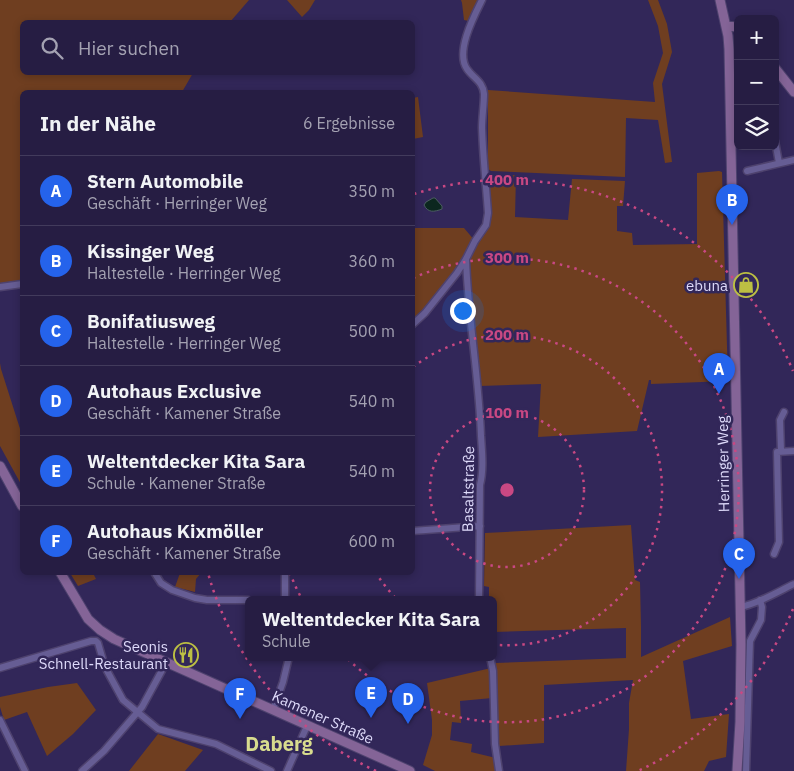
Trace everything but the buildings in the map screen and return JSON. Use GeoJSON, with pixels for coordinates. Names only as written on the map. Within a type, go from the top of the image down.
{"type":"FeatureCollection","features":[{"type":"Feature","properties":{"kind":"main road","name":"Herringer Weg"},"geometry":{"type":"LineString","coordinates":[[720,0],[726,26],[733,36],[741,703],[737,771]]}},
{"type":"Feature","properties":{"kind":"main road"},"geometry":{"type":"LineString","coordinates":[[726,26],[734,27]]}},
{"type":"Feature","properties":{"kind":"main road"},"geometry":{"type":"LineString","coordinates":[[779,67],[794,85]]}},
{"type":"Feature","properties":{"kind":"main road"},"geometry":{"type":"LineString","coordinates":[[779,73],[794,92]]}},
{"type":"Feature","properties":{"kind":"main road"},"geometry":{"type":"LineString","coordinates":[[0,466],[20,502]]}},
{"type":"Feature","properties":{"kind":"main road","name":"Kamener Straße"},"geometry":{"type":"LineString","coordinates":[[62,575],[83,612],[93,625],[114,639],[410,771]]}},
{"type":"Feature","properties":{"kind":"street"},"geometry":{"type":"LineString","coordinates":[[415,323],[436,300],[466,260],[475,241],[486,225],[488,213],[482,127],[484,94],[480,82],[464,65],[463,57],[468,28],[482,0]]}},
{"type":"Feature","properties":{"kind":"street"},"geometry":{"type":"LineString","coordinates":[[777,150],[779,163]]}},
{"type":"Feature","properties":{"kind":"street"},"geometry":{"type":"LineString","coordinates":[[747,171],[794,160]]}},
{"type":"Feature","properties":{"kind":"street","name":"Basaltstraße"},"geometry":{"type":"LineString","coordinates":[[466,260],[481,424],[480,596]]}},
{"type":"Feature","properties":{"kind":"street"},"geometry":{"type":"LineString","coordinates":[[0,287],[20,284]]}},
{"type":"Feature","properties":{"kind":"street"},"geometry":{"type":"LineString","coordinates":[[781,451],[780,420],[784,412]]}},
{"type":"Feature","properties":{"kind":"street"},"geometry":{"type":"LineString","coordinates":[[774,554],[779,542],[777,452],[794,451]]}},
{"type":"Feature","properties":{"kind":"street"},"geometry":{"type":"LineString","coordinates":[[415,531],[480,526]]}},
{"type":"Feature","properties":{"kind":"street"},"geometry":{"type":"LineString","coordinates":[[156,575],[161,583],[172,590],[195,598],[207,600],[245,600]]}},
{"type":"Feature","properties":{"kind":"street"},"geometry":{"type":"LineString","coordinates":[[285,575],[285,596]]}},
{"type":"Feature","properties":{"kind":"street"},"geometry":{"type":"LineString","coordinates":[[740,607],[794,584]]}},
{"type":"Feature","properties":{"kind":"street"},"geometry":{"type":"LineString","coordinates":[[746,771],[750,641],[761,620],[762,607],[760,600]]}},
{"type":"Feature","properties":{"kind":"street"},"geometry":{"type":"LineString","coordinates":[[0,668],[96,641],[105,667],[123,700],[158,729],[216,744],[271,771]]}},
{"type":"Feature","properties":{"kind":"street"},"geometry":{"type":"LineString","coordinates":[[273,710],[288,661]]}},
{"type":"Feature","properties":{"kind":"street"},"geometry":{"type":"LineString","coordinates":[[491,661],[493,670],[495,744],[499,771]]}},
{"type":"Feature","properties":{"kind":"street"},"geometry":{"type":"LineString","coordinates":[[82,771],[104,751],[142,707],[166,663]]}},
{"type":"Feature","properties":{"kind":"street"},"geometry":{"type":"LineString","coordinates":[[0,720],[25,771]]}},
{"type":"Feature","properties":{"kind":"street"},"geometry":{"type":"LineString","coordinates":[[287,771],[307,726]]}},
{"type":"Feature","properties":{"kind":"shaded area"},"geometry":{"type":"Polygon","coordinates":[[[0,0],[249,0],[232,20],[20,20],[20,75],[192,75],[183,90],[20,90],[20,282],[0,284],[0,0]]]}},
{"type":"Feature","properties":{"kind":"shaded area"},"geometry":{"type":"Polygon","coordinates":[[[287,0],[315,0],[302,17],[287,0]]]}},
{"type":"Feature","properties":{"kind":"shaded area"},"geometry":{"type":"Polygon","coordinates":[[[461,0],[480,0],[469,21],[464,20],[461,0]]]}},
{"type":"Feature","properties":{"kind":"shaded area"},"geometry":{"type":"Polygon","coordinates":[[[648,0],[658,0],[667,24],[672,52],[662,84],[672,162],[665,163],[658,120],[626,118],[625,177],[491,171],[488,169],[488,90],[655,102],[653,83],[663,53],[658,26],[648,0]]]}},
{"type":"Feature","properties":{"kind":"shaded area"},"geometry":{"type":"Polygon","coordinates":[[[418,97],[423,137],[415,139],[415,98],[418,97]]]}},
{"type":"Feature","properties":{"kind":"shaded area"},"geometry":{"type":"Polygon","coordinates":[[[722,172],[728,381],[651,384],[651,380],[649,380],[637,431],[538,437],[541,384],[480,386],[469,260],[476,243],[489,224],[492,215],[488,180],[491,175],[516,175],[515,217],[568,220],[572,179],[625,181],[623,206],[617,206],[617,231],[632,233],[633,245],[697,244],[697,173],[722,172]]]}},
{"type":"Feature","properties":{"kind":"shaded area"},"geometry":{"type":"Polygon","coordinates":[[[433,198],[442,206],[442,209],[431,211],[426,208],[424,205],[426,202],[433,198]]]}},
{"type":"Feature","properties":{"kind":"shaded area"},"geometry":{"type":"Polygon","coordinates":[[[415,228],[464,228],[475,241],[466,259],[415,323],[415,228]]]}},
{"type":"Feature","properties":{"kind":"shaded area"},"geometry":{"type":"Polygon","coordinates":[[[0,363],[20,429],[20,482],[0,446],[0,363]]]}},
{"type":"Feature","properties":{"kind":"shaded area"},"geometry":{"type":"Polygon","coordinates":[[[631,525],[635,580],[640,582],[641,657],[730,617],[732,646],[683,661],[691,719],[729,714],[726,757],[709,761],[704,771],[626,771],[629,703],[633,680],[544,685],[544,743],[499,746],[495,663],[626,658],[626,628],[497,632],[497,596],[489,596],[489,587],[484,586],[485,533],[631,525]]]}},
{"type":"Feature","properties":{"kind":"shaded area"},"geometry":{"type":"Polygon","coordinates":[[[71,575],[94,575],[96,579],[78,586],[71,575]]]}},
{"type":"Feature","properties":{"kind":"shaded area"},"geometry":{"type":"Polygon","coordinates":[[[179,575],[199,575],[196,579],[195,592],[175,587],[179,575]]]}},
{"type":"Feature","properties":{"kind":"shaded area"},"geometry":{"type":"Polygon","coordinates":[[[491,668],[492,698],[460,701],[461,723],[452,722],[450,740],[472,744],[471,752],[496,758],[497,771],[435,771],[423,765],[432,735],[427,683],[491,668]]]}},
{"type":"Feature","properties":{"kind":"shaded area"},"geometry":{"type":"Polygon","coordinates":[[[77,683],[96,710],[73,734],[47,756],[27,712],[4,720],[0,707],[0,697],[77,683]]]}},
{"type":"Feature","properties":{"kind":"shaded area"},"geometry":{"type":"Polygon","coordinates":[[[158,734],[203,750],[185,771],[129,771],[158,734]]]}},
{"type":"Feature","properties":{"kind":"place","name":"Kissinger Weg"},"geometry":{"type":"Point","coordinates":[732,225]}},
{"type":"Feature","properties":{"kind":"place","name":"ebuna"},"geometry":{"type":"Point","coordinates":[746,285]}},
{"type":"Feature","properties":{"kind":"place","name":"Stern Automobile"},"geometry":{"type":"Point","coordinates":[719,394]}},
{"type":"Feature","properties":{"kind":"place","name":"Bonifatiusweg"},"geometry":{"type":"Point","coordinates":[739,579]}},
{"type":"Feature","properties":{"kind":"place","name":"Seonis Schnell-Restaurant"},"geometry":{"type":"Point","coordinates":[186,655]}},
{"type":"Feature","properties":{"kind":"place","name":"Weltentdecker Kita Sara"},"geometry":{"type":"Point","coordinates":[371,718]}},
{"type":"Feature","properties":{"kind":"place","name":"Autohaus Kixmöller"},"geometry":{"type":"Point","coordinates":[240,719]}},
{"type":"Feature","properties":{"kind":"place","name":"Autohaus Exclusive"},"geometry":{"type":"Point","coordinates":[408,724]}},
{"type":"Feature","properties":{"kind":"district","name":"Daberg"},"geometry":{"type":"Point","coordinates":[279,743]}}]}
